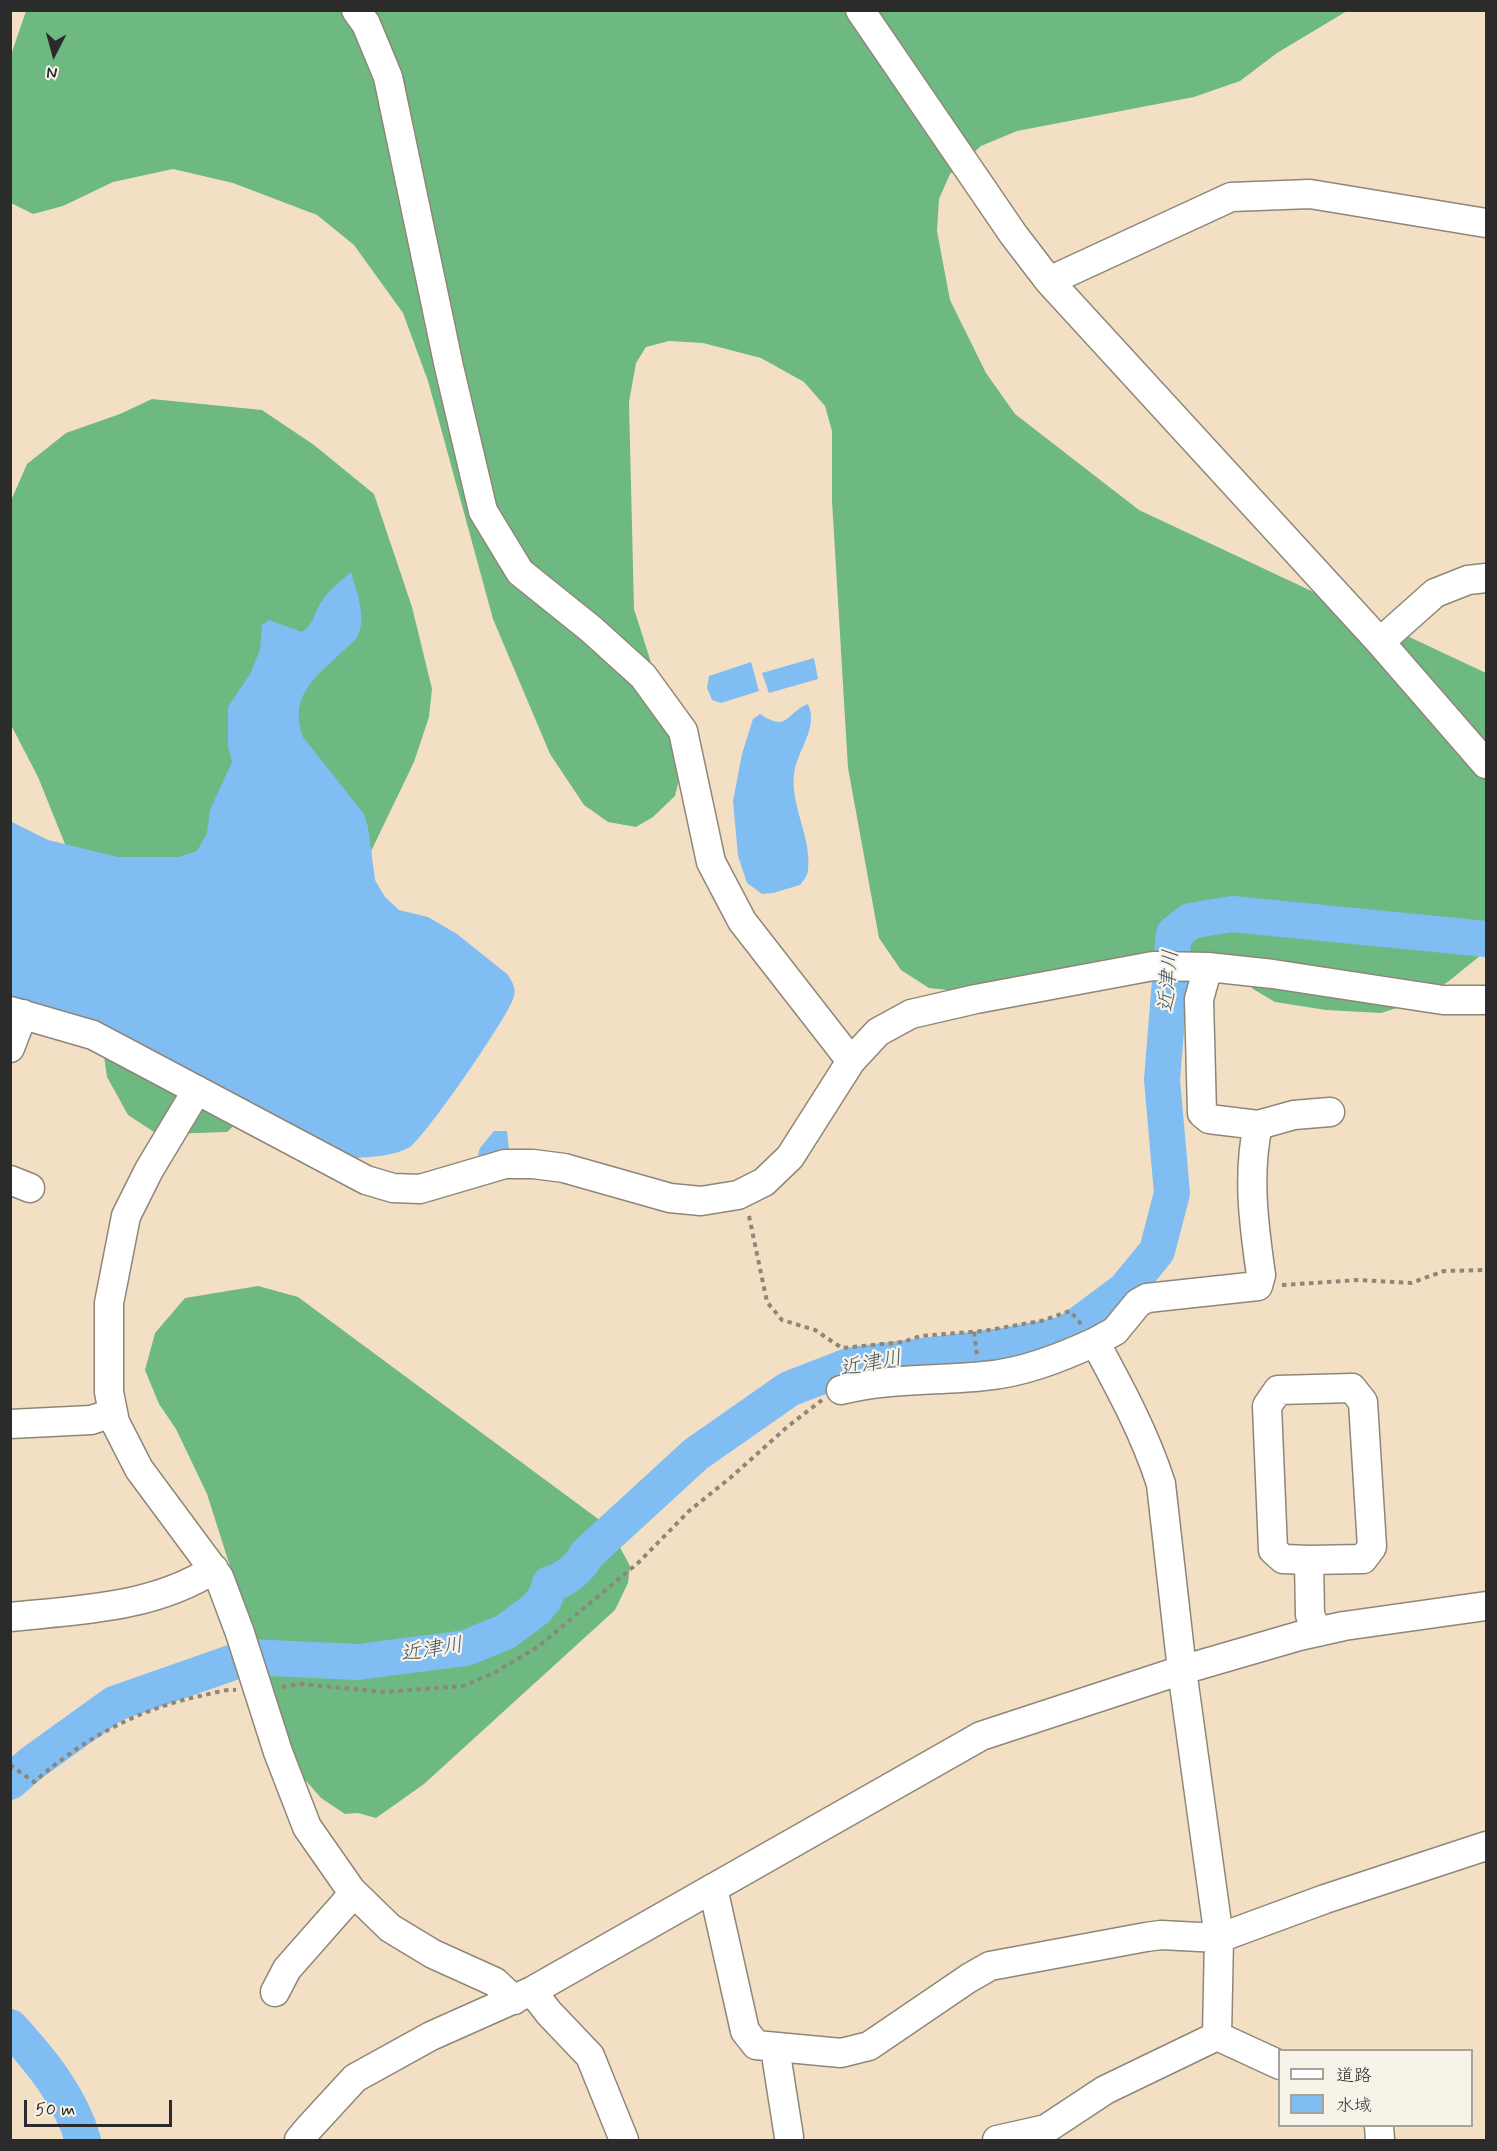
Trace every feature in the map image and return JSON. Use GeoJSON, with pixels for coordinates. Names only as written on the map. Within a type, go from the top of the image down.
{"type":"FeatureCollection","features":[{"type":"Feature","properties":{"kind":"street"},"geometry":{"type":"LineString","coordinates":[[356,10],[366,24],[388,77],[449,367],[483,511],[520,572],[591,629],[643,676],[683,731],[711,862],[742,921],[851,1061]]}},
{"type":"Feature","properties":{"kind":"street"},"geometry":{"type":"LineString","coordinates":[[860,10],[1013,234],[1049,281],[1380,642],[1486,764]]}},
{"type":"Feature","properties":{"kind":"street"},"geometry":{"type":"LineString","coordinates":[[1049,281],[1231,197],[1310,194],[1486,223]]}},
{"type":"Feature","properties":{"kind":"street"},"geometry":{"type":"LineString","coordinates":[[1380,642],[1435,593],[1468,580],[1486,578]]}},
{"type":"Feature","properties":{"kind":"street"},"geometry":{"type":"LineString","coordinates":[[10,1048],[17,1013],[93,1035],[366,1180],[393,1188],[420,1189],[506,1164],[524,1164],[564,1168],[670,1198],[701,1201],[738,1195],[764,1182],[790,1157],[851,1061],[878,1032],[911,1014],[976,999],[1153,966],[1208,967],[1273,974],[1443,1000],[1486,1000]]}},
{"type":"Feature","properties":{"kind":"street"},"geometry":{"type":"LineString","coordinates":[[1208,967],[1199,999],[1202,1113],[1209,1119],[1258,1125],[1293,1115],[1330,1112]]}},
{"type":"Feature","properties":{"kind":"street"},"geometry":{"type":"LineString","coordinates":[[197,1090],[149,1170],[126,1216],[109,1304],[109,1392],[115,1422],[139,1469],[219,1577],[240,1633],[278,1752],[307,1827],[354,1893],[390,1928],[433,1954],[523,1995],[549,2013],[590,2056],[624,2140]]}},
{"type":"Feature","properties":{"kind":"street"},"geometry":{"type":"LineString","coordinates":[[841,1390],[866,1384],[986,1376],[1021,1369],[1066,1355],[1115,1331],[1138,1304],[1147,1298],[1258,1286],[1261,1275],[1252,1209],[1255,1139],[1258,1125]]}},
{"type":"Feature","properties":{"kind":"street"},"geometry":{"type":"LineString","coordinates":[[1095,1342],[1153,1457],[1161,1484],[1182,1670],[1219,1938],[1217,2036]]}},
{"type":"Feature","properties":{"kind":"street"},"geometry":{"type":"LineString","coordinates":[[1352,1388],[1363,1401],[1372,1547],[1363,1559],[1309,1560],[1283,1559],[1273,1550],[1267,1406],[1278,1390],[1352,1388]]}},
{"type":"Feature","properties":{"kind":"street"},"geometry":{"type":"LineString","coordinates":[[10,1424],[91,1420],[113,1413]]}},
{"type":"Feature","properties":{"kind":"street"},"geometry":{"type":"LineString","coordinates":[[1309,1560],[1310,1615],[1318,1632]]}},
{"type":"Feature","properties":{"kind":"street"},"geometry":{"type":"LineString","coordinates":[[10,1617],[112,1606],[175,1590],[196,1581],[214,1569]]}},
{"type":"Feature","properties":{"kind":"street"},"geometry":{"type":"LineString","coordinates":[[299,2140],[355,2078],[431,2036],[523,1995],[981,1736],[1182,1670],[1318,1632],[1344,1626],[1486,1606]]}},
{"type":"Feature","properties":{"kind":"street"},"geometry":{"type":"LineString","coordinates":[[713,1888],[745,2031],[756,2045],[841,2053],[869,2046],[959,1984],[990,1966],[1161,1935],[1219,1938],[1325,1899],[1486,1846]]}},
{"type":"Feature","properties":{"kind":"street"},"geometry":{"type":"LineString","coordinates":[[275,1992],[286,1969],[354,1893]]}},
{"type":"Feature","properties":{"kind":"street"},"geometry":{"type":"LineString","coordinates":[[1217,2036],[1278,2064]]}},
{"type":"Feature","properties":{"kind":"street"},"geometry":{"type":"LineString","coordinates":[[997,2140],[1046,2129],[1105,2090],[1217,2036]]}},
{"type":"Feature","properties":{"kind":"street"},"geometry":{"type":"LineString","coordinates":[[775,2048],[789,2137]]}},
{"type":"Feature","properties":{"kind":"path"},"geometry":{"type":"LineString","coordinates":[[744,1192],[767,1302],[782,1320],[815,1330],[842,1348],[903,1342],[920,1336],[974,1333],[1041,1321],[1070,1311]]}},
{"type":"Feature","properties":{"kind":"path"},"geometry":{"type":"LineString","coordinates":[[1258,1286],[1359,1280],[1411,1282],[1444,1271],[1486,1270]]}},
{"type":"Feature","properties":{"kind":"path"},"geometry":{"type":"LineString","coordinates":[[10,1765],[34,1782],[63,1757],[116,1724],[177,1701],[232,1689],[259,1692],[300,1684],[385,1692],[463,1686],[494,1673],[539,1646],[639,1562],[689,1511],[787,1427],[819,1401],[841,1390]]}},
{"type":"Feature","properties":{"kind":"green space"},"geometry":{"type":"Polygon","coordinates":[[[26,11],[1347,11],[1277,53],[1240,81],[1194,97],[1017,131],[981,146],[950,174],[939,199],[937,231],[950,300],[986,373],[1015,414],[1139,510],[1486,673],[1486,951],[1449,981],[1419,1001],[1381,1013],[1326,1010],[1275,1002],[1253,989],[1236,965],[1205,952],[977,990],[929,988],[901,970],[879,938],[848,768],[832,501],[832,431],[825,406],[804,382],[761,358],[703,343],[669,341],[646,347],[636,363],[629,402],[634,609],[683,763],[675,796],[653,817],[636,827],[608,822],[584,805],[550,754],[493,619],[428,381],[403,313],[354,245],[317,215],[233,183],[173,169],[113,182],[63,206],[33,214],[11,203],[11,55],[26,11]]]}},
{"type":"Feature","properties":{"kind":"green space"},"geometry":{"type":"Polygon","coordinates":[[[152,399],[262,410],[314,445],[374,494],[412,607],[432,689],[429,717],[414,762],[243,1117],[227,1132],[168,1134],[154,1132],[128,1115],[107,1077],[79,879],[38,777],[11,725],[10,503],[27,464],[66,433],[120,414],[152,399]]]}},
{"type":"Feature","properties":{"kind":"green space"},"geometry":{"type":"Polygon","coordinates":[[[258,1286],[298,1297],[609,1527],[630,1566],[628,1583],[615,1610],[424,1784],[376,1818],[358,1813],[345,1814],[321,1798],[294,1767],[207,1494],[176,1429],[159,1404],[145,1370],[155,1333],[185,1298],[258,1286]]]}},
{"type":"Feature","properties":{"kind":"water"},"geometry":{"type":"Polygon","coordinates":[[[351,572],[361,612],[358,635],[322,670],[307,689],[299,710],[299,723],[303,737],[364,814],[368,827],[375,880],[385,897],[399,910],[428,917],[457,934],[507,974],[513,984],[514,996],[499,1025],[467,1074],[432,1122],[410,1147],[386,1155],[342,1158],[11,998],[10,821],[48,840],[118,857],[179,857],[197,851],[207,833],[210,810],[232,762],[228,746],[228,707],[250,674],[260,650],[262,625],[269,620],[302,632],[312,622],[327,595],[351,572]]]}},
{"type":"Feature","properties":{"kind":"water"},"geometry":{"type":"Polygon","coordinates":[[[814,658],[818,679],[769,693],[762,673],[814,658]]]}},
{"type":"Feature","properties":{"kind":"water"},"geometry":{"type":"Polygon","coordinates":[[[751,662],[759,691],[721,703],[712,700],[707,688],[709,676],[751,662]]]}},
{"type":"Feature","properties":{"kind":"water"},"geometry":{"type":"Polygon","coordinates":[[[808,704],[811,722],[796,765],[794,786],[807,846],[808,872],[800,885],[762,894],[747,883],[738,856],[733,801],[742,754],[753,719],[760,714],[776,722],[782,722],[808,704]]]}},
{"type":"Feature","properties":{"kind":"water"},"geometry":{"type":"Polygon","coordinates":[[[494,1131],[507,1131],[509,1150],[484,1157],[478,1155],[480,1148],[494,1131]]]}},
{"type":"Feature","properties":{"kind":"waterway","name":"近津川"},"geometry":{"type":"LineString","coordinates":[[10,1782],[32,1763],[114,1704],[248,1657],[358,1662],[466,1648],[505,1632],[536,1609],[545,1598],[550,1584],[572,1573],[587,1554],[696,1454],[789,1389],[851,1365],[1009,1345],[1066,1334],[1125,1290],[1157,1251],[1172,1193],[1162,1080],[1173,943],[1174,934],[1190,921],[1232,914],[1486,939]]}},
{"type":"Feature","properties":{"kind":"waterway","name":"近津川"},"geometry":{"type":"LineString","coordinates":[[10,2027],[53,2080],[70,2109],[83,2140]]}}]}
